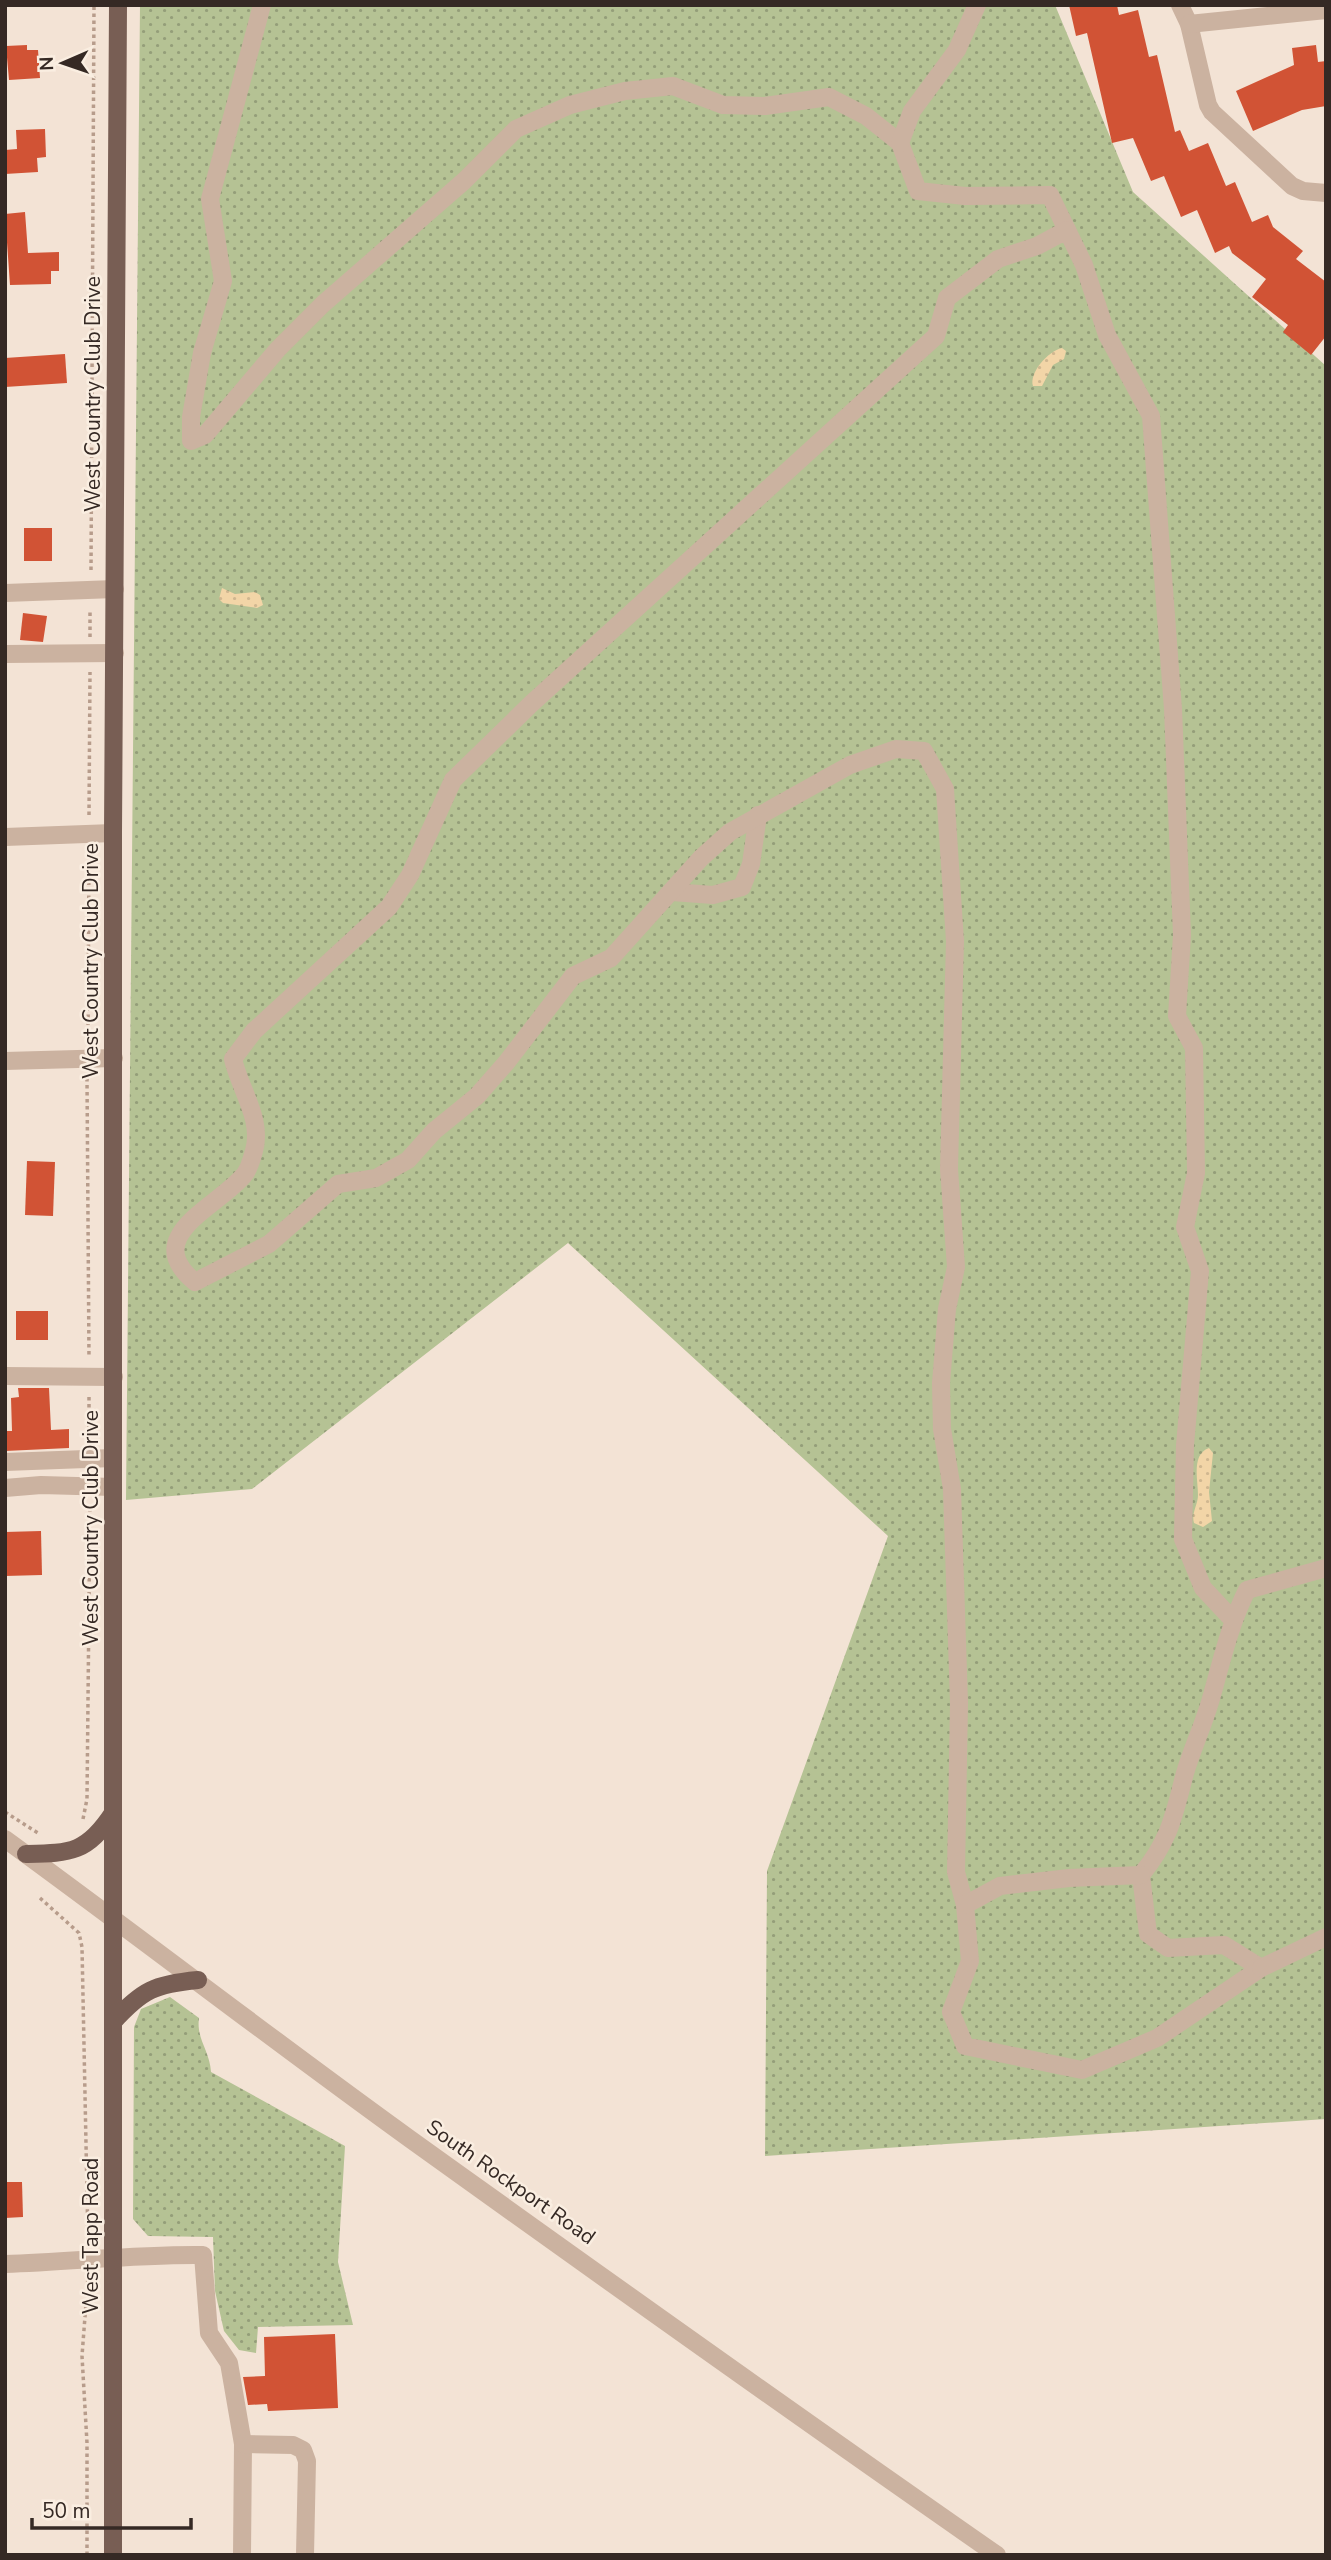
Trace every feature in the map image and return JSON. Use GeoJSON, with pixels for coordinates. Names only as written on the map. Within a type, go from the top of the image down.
{"type":"FeatureCollection","features":[{"type":"Feature","properties":{"kind":"main road","name":"West Country Club Drive"},"geometry":{"type":"LineString","coordinates":[[113,1918],[113,833],[118,5]]}},
{"type":"Feature","properties":{"kind":"main road"},"geometry":{"type":"LineString","coordinates":[[26,1854],[77,1850],[100,1834],[113,1814]]}},
{"type":"Feature","properties":{"kind":"main road","name":"West Tapp Road"},"geometry":{"type":"LineString","coordinates":[[113,1918],[113,2555]]}},
{"type":"Feature","properties":{"kind":"main road"},"geometry":{"type":"LineString","coordinates":[[113,2022],[145,1991],[166,1983],[198,1980]]}},
{"type":"Feature","properties":{"kind":"street"},"geometry":{"type":"LineString","coordinates":[[262,5],[211,199],[222,281],[202,353],[191,417],[191,442],[205,435],[278,349],[323,304],[464,181],[516,129],[570,105],[625,91],[673,86],[723,105],[765,106],[829,96],[866,116],[900,143],[918,191],[965,196],[1050,195],[1084,265],[1107,335],[1152,416],[1173,709],[1182,935],[1177,1016],[1194,1048],[1196,1173],[1185,1227],[1200,1270],[1185,1445],[1182,1539],[1203,1588],[1232,1619]]}},
{"type":"Feature","properties":{"kind":"street"},"geometry":{"type":"LineString","coordinates":[[900,143],[912,111],[957,50],[977,5]]}},
{"type":"Feature","properties":{"kind":"street"},"geometry":{"type":"LineString","coordinates":[[1180,5],[1189,23],[1208,105],[1212,112],[1292,186],[1303,191],[1326,193]]}},
{"type":"Feature","properties":{"kind":"street"},"geometry":{"type":"LineString","coordinates":[[1189,23],[1326,9]]}},
{"type":"Feature","properties":{"kind":"street"},"geometry":{"type":"LineString","coordinates":[[1067,230],[1037,246],[998,259],[947,298],[936,336],[532,703],[453,780],[410,875],[389,907],[254,1031],[233,1059],[237,1079],[257,1122],[255,1149],[246,1174],[187,1222],[175,1245],[179,1269],[195,1282],[225,1269],[269,1244],[338,1184],[376,1178],[408,1160],[434,1131],[477,1096],[573,976],[611,958],[701,858],[730,832],[850,765],[896,749],[925,751],[945,789],[955,941],[949,1169],[956,1267],[947,1309],[941,1383],[942,1429],[952,1489],[960,1703],[956,1872],[965,1905],[970,1961],[951,2012],[965,2046],[1082,2070],[1157,2038],[1261,1968],[1326,1937]]}},
{"type":"Feature","properties":{"kind":"street"},"geometry":{"type":"LineString","coordinates":[[5,593],[115,589]]}},
{"type":"Feature","properties":{"kind":"street"},"geometry":{"type":"LineString","coordinates":[[5,654],[115,653]]}},
{"type":"Feature","properties":{"kind":"street"},"geometry":{"type":"LineString","coordinates":[[671,892],[713,895],[742,887],[751,863],[758,815]]}},
{"type":"Feature","properties":{"kind":"street"},"geometry":{"type":"LineString","coordinates":[[5,837],[113,833]]}},
{"type":"Feature","properties":{"kind":"street"},"geometry":{"type":"LineString","coordinates":[[5,1061],[114,1058]]}},
{"type":"Feature","properties":{"kind":"street"},"geometry":{"type":"LineString","coordinates":[[5,1376],[114,1377]]}},
{"type":"Feature","properties":{"kind":"street"},"geometry":{"type":"LineString","coordinates":[[5,1462],[113,1458]]}},
{"type":"Feature","properties":{"kind":"street"},"geometry":{"type":"LineString","coordinates":[[5,1488],[113,1487]]}},
{"type":"Feature","properties":{"kind":"street"},"geometry":{"type":"LineString","coordinates":[[1261,1968],[1224,1945],[1168,1948],[1148,1934],[1141,1875],[1161,1851],[1173,1823],[1232,1619],[1247,1590],[1326,1568]]}},
{"type":"Feature","properties":{"kind":"street","name":"South Rockport Road"},"geometry":{"type":"LineString","coordinates":[[5,1839],[736,2375],[997,2555]]}},
{"type":"Feature","properties":{"kind":"street"},"geometry":{"type":"LineString","coordinates":[[965,1905],[1000,1886],[1069,1878],[1141,1875]]}},
{"type":"Feature","properties":{"kind":"street"},"geometry":{"type":"LineString","coordinates":[[5,2264],[114,2260],[141,2254],[203,2255],[209,2333],[229,2362],[237,2429],[243,2444],[242,2555]]}},
{"type":"Feature","properties":{"kind":"street"},"geometry":{"type":"LineString","coordinates":[[243,2444],[293,2445],[303,2450],[307,2461],[305,2555]]}},
{"type":"Feature","properties":{"kind":"path"},"geometry":{"type":"LineString","coordinates":[[89,1460],[87,1058],[94,5]]}},
{"type":"Feature","properties":{"kind":"path"},"geometry":{"type":"LineString","coordinates":[[79,1824],[87,1799],[89,1486]]}},
{"type":"Feature","properties":{"kind":"path"},"geometry":{"type":"LineString","coordinates":[[5,1812],[41,1835]]}},
{"type":"Feature","properties":{"kind":"path"},"geometry":{"type":"LineString","coordinates":[[40,1898],[79,1933],[82,1947]]}},
{"type":"Feature","properties":{"kind":"green space"},"geometry":{"type":"Polygon","coordinates":[[[140,5],[1055,5],[1133,192],[1326,366],[1326,2119],[765,2156],[767,1871],[888,1536],[568,1243],[252,1489],[126,1500],[140,5]]]}},
{"type":"Feature","properties":{"kind":"green space"},"geometry":{"type":"Polygon","coordinates":[[[170,1997],[199,2018],[199,2032],[211,2072],[345,2146],[338,2262],[353,2325],[258,2327],[256,2353],[239,2350],[224,2331],[215,2291],[213,2237],[148,2236],[133,2219],[134,2027],[141,2009],[170,1997]]]}},
{"type":"Feature","properties":{"kind":"sand"},"geometry":{"type":"Polygon","coordinates":[[[1062,348],[1066,351],[1064,359],[1053,365],[1042,386],[1033,386],[1034,375],[1041,363],[1051,353],[1062,348]]]}},
{"type":"Feature","properties":{"kind":"sand"},"geometry":{"type":"Polygon","coordinates":[[[222,588],[235,594],[255,592],[260,595],[263,605],[257,608],[223,603],[219,599],[222,588]]]}},
{"type":"Feature","properties":{"kind":"sand"},"geometry":{"type":"Polygon","coordinates":[[[1209,1448],[1213,1453],[1209,1492],[1212,1521],[1203,1527],[1194,1523],[1193,1519],[1198,1495],[1198,1462],[1203,1451],[1209,1448]]]}},
{"type":"Feature","properties":{"kind":"building"},"geometry":{"type":"Polygon","coordinates":[[[1069,5],[1117,5],[1119,15],[1138,10],[1149,57],[1157,55],[1175,132],[1180,130],[1189,151],[1208,143],[1226,186],[1235,182],[1252,222],[1268,215],[1273,227],[1303,251],[1296,259],[1326,282],[1326,336],[1311,355],[1283,332],[1288,325],[1252,297],[1266,279],[1232,253],[1229,246],[1215,253],[1197,210],[1181,217],[1164,176],[1151,181],[1133,138],[1112,143],[1087,33],[1076,36],[1069,5]]]}},
{"type":"Feature","properties":{"kind":"building"},"geometry":{"type":"Polygon","coordinates":[[[27,45],[27,50],[38,50],[40,78],[9,80],[6,46],[27,45]]]}},
{"type":"Feature","properties":{"kind":"building"},"geometry":{"type":"Polygon","coordinates":[[[1316,45],[1318,62],[1326,61],[1326,106],[1302,110],[1253,131],[1236,91],[1294,65],[1292,48],[1316,45]]]}},
{"type":"Feature","properties":{"kind":"building"},"geometry":{"type":"Polygon","coordinates":[[[45,129],[46,157],[37,158],[38,172],[5,174],[5,150],[17,149],[16,130],[45,129]]]}},
{"type":"Feature","properties":{"kind":"building"},"geometry":{"type":"Polygon","coordinates":[[[25,212],[28,253],[59,252],[59,271],[51,271],[51,284],[10,285],[5,214],[25,212]]]}},
{"type":"Feature","properties":{"kind":"building"},"geometry":{"type":"Polygon","coordinates":[[[65,354],[67,383],[5,387],[5,358],[65,354]]]}},
{"type":"Feature","properties":{"kind":"building"},"geometry":{"type":"Polygon","coordinates":[[[24,528],[52,528],[52,561],[24,561],[24,528]]]}},
{"type":"Feature","properties":{"kind":"building"},"geometry":{"type":"Polygon","coordinates":[[[23,613],[47,616],[43,642],[20,640],[23,613]]]}},
{"type":"Feature","properties":{"kind":"building"},"geometry":{"type":"Polygon","coordinates":[[[27,1161],[55,1162],[53,1216],[25,1215],[27,1161]]]}},
{"type":"Feature","properties":{"kind":"building"},"geometry":{"type":"Polygon","coordinates":[[[16,1311],[48,1311],[48,1340],[16,1340],[16,1311]]]}},
{"type":"Feature","properties":{"kind":"building"},"geometry":{"type":"Polygon","coordinates":[[[18,1388],[49,1388],[51,1430],[69,1429],[69,1448],[5,1451],[5,1431],[12,1431],[11,1398],[19,1397],[18,1388]]]}},
{"type":"Feature","properties":{"kind":"building"},"geometry":{"type":"Polygon","coordinates":[[[41,1531],[42,1575],[5,1576],[5,1532],[41,1531]]]}},
{"type":"Feature","properties":{"kind":"building"},"geometry":{"type":"Polygon","coordinates":[[[5,2182],[22,2182],[23,2217],[5,2218],[5,2182]]]}},
{"type":"Feature","properties":{"kind":"building"},"geometry":{"type":"Polygon","coordinates":[[[335,2334],[338,2408],[268,2411],[267,2404],[248,2405],[243,2377],[265,2376],[264,2337],[335,2334]]]}}]}
